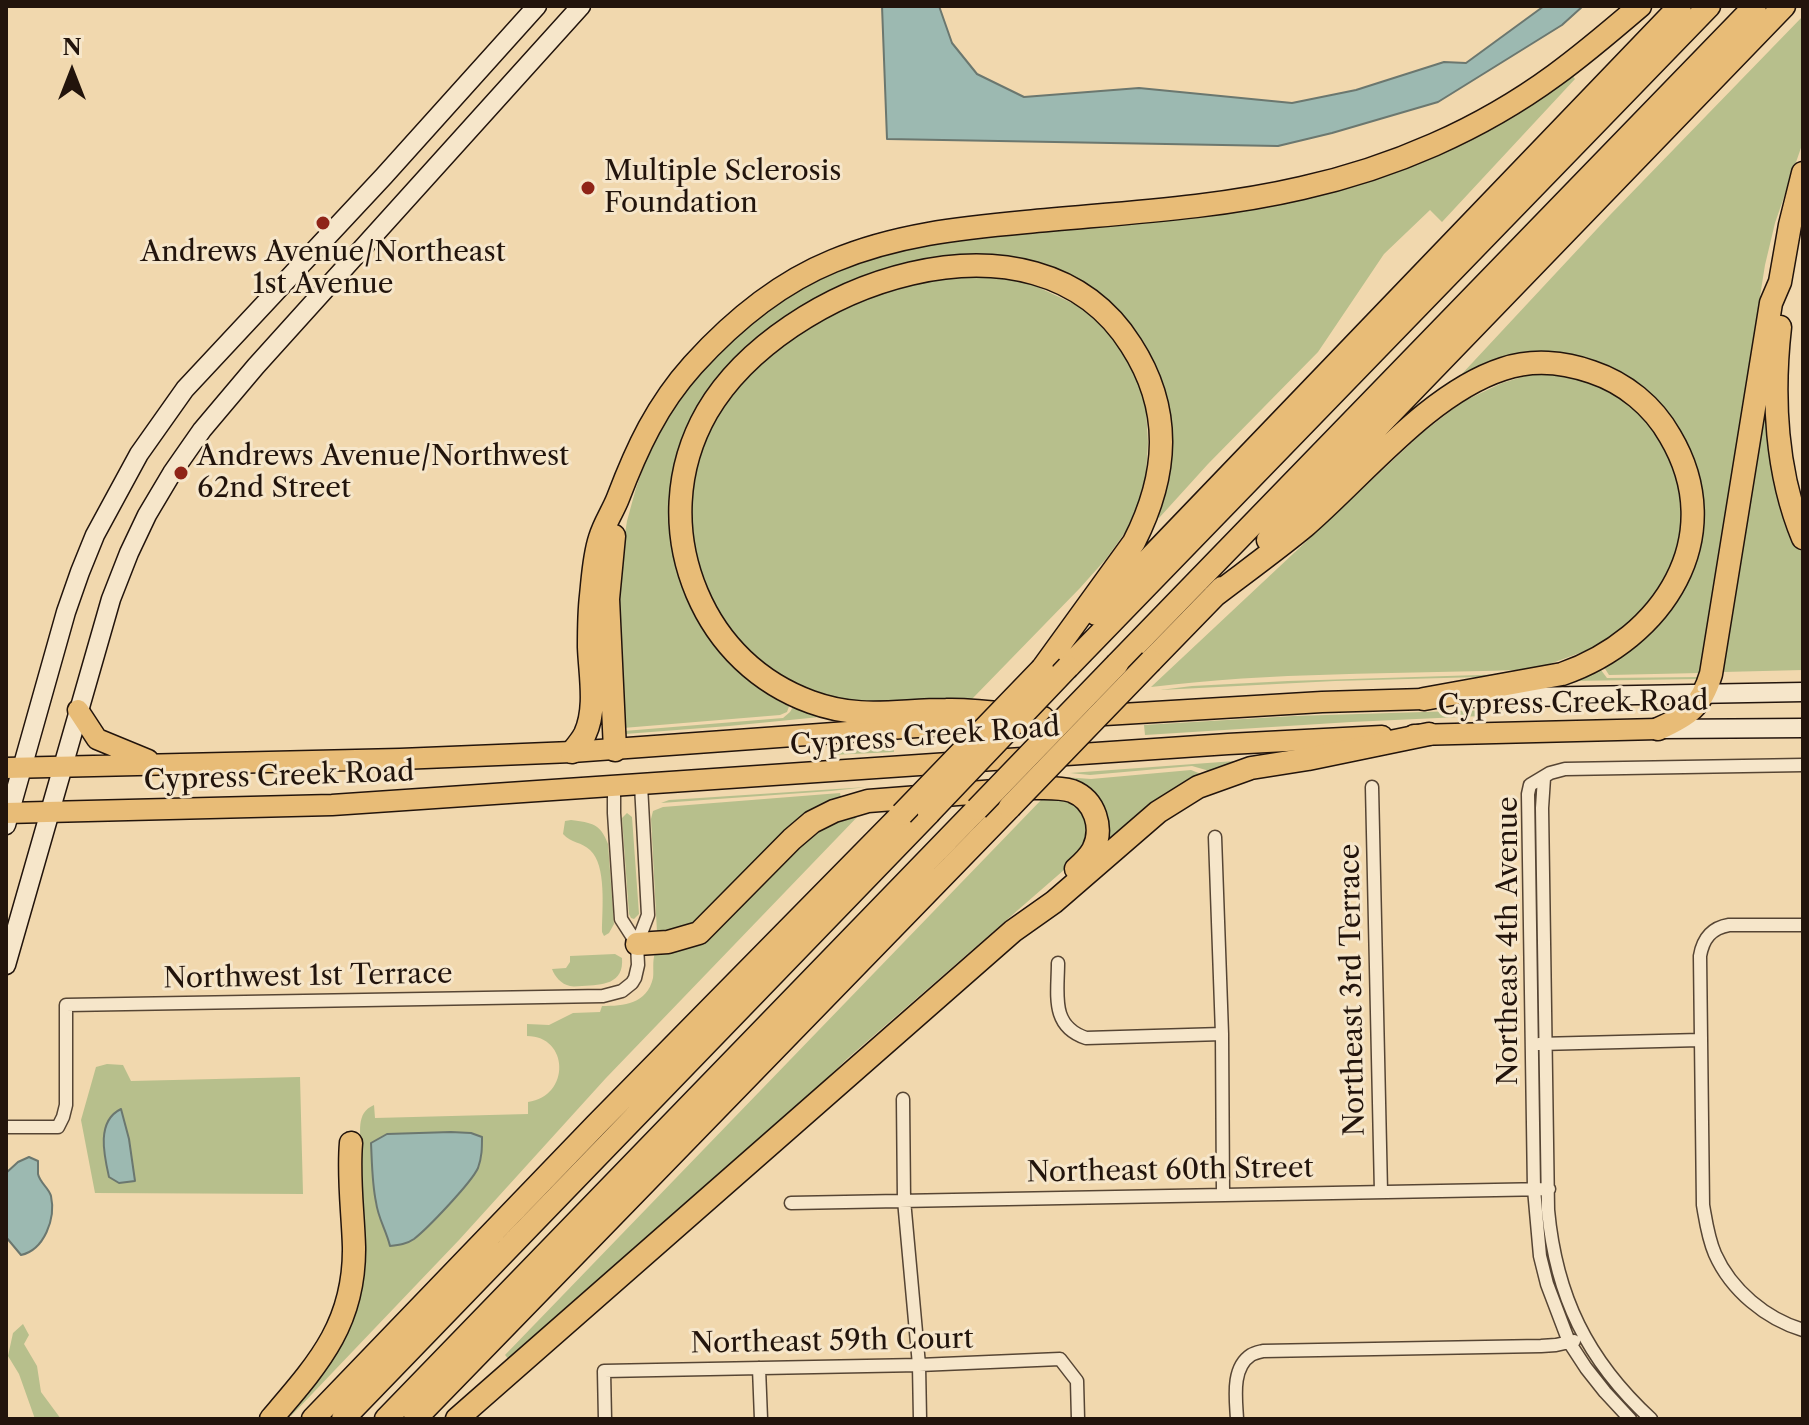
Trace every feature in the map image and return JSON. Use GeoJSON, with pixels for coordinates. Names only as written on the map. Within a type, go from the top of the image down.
{"type":"FeatureCollection","features":[{"type":"Feature","properties":{"kind":"highway"},"geometry":{"type":"LineString","coordinates":[[572,752],[586,732],[589,719],[590,621],[600,538],[626,473],[662,406],[690,368],[755,307],[832,261],[879,244],[934,232],[1246,199],[1352,175],[1435,144],[1512,104],[1553,77],[1640,6]]}},
{"type":"Feature","properties":{"kind":"highway"},"geometry":{"type":"LineString","coordinates":[[313,1419],[902,814],[1680,6]]}},
{"type":"Feature","properties":{"kind":"highway"},"geometry":{"type":"LineString","coordinates":[[343,1419],[1709,6]]}},
{"type":"Feature","properties":{"kind":"highway"},"geometry":{"type":"LineString","coordinates":[[386,1419],[1755,6]]}},
{"type":"Feature","properties":{"kind":"highway"},"geometry":{"type":"LineString","coordinates":[[415,1419],[1784,6]]}},
{"type":"Feature","properties":{"kind":"highway"},"geometry":{"type":"LineString","coordinates":[[1658,729],[1691,710],[1705,694],[1714,661],[1771,303],[1780,282],[1803,173]]}},
{"type":"Feature","properties":{"kind":"highway"},"geometry":{"type":"LineString","coordinates":[[1042,669],[1134,542],[1157,485],[1161,438],[1152,387],[1128,339],[1103,310],[1062,283],[1018,268],[983,265],[942,268],[900,277],[849,294],[790,329],[743,367],[718,396],[696,434],[685,467],[680,508],[681,539],[693,584],[708,617],[730,647],[751,669],[771,683],[831,709],[869,714],[947,710],[1043,718]]}},
{"type":"Feature","properties":{"kind":"highway"},"geometry":{"type":"LineString","coordinates":[[1780,282],[1783,304],[1776,396],[1779,444],[1788,490],[1803,538]]}},
{"type":"Feature","properties":{"kind":"highway"},"geometry":{"type":"LineString","coordinates":[[1214,596],[1305,526],[1410,428],[1471,383],[1519,365],[1551,363],[1593,372],[1632,392],[1667,430],[1682,460],[1690,490],[1692,519],[1687,552],[1675,585],[1663,604],[1620,645],[1582,667],[1562,674],[1424,699]]}},
{"type":"Feature","properties":{"kind":"highway"},"geometry":{"type":"LineString","coordinates":[[615,750],[608,599],[617,499]]}},
{"type":"Feature","properties":{"kind":"highway"},"geometry":{"type":"LineString","coordinates":[[1013,931],[1054,902],[1158,812],[1198,787],[1251,768],[1429,734]]}},
{"type":"Feature","properties":{"kind":"highway"},"geometry":{"type":"LineString","coordinates":[[457,1419],[1013,931],[1084,862],[1093,849],[1098,830],[1096,817],[1089,803],[1077,793],[1063,789],[1034,788],[868,801],[845,806],[823,815],[802,830],[699,933],[668,942],[637,944]]}},
{"type":"Feature","properties":{"kind":"highway"},"geometry":{"type":"LineString","coordinates":[[271,1419],[329,1347],[344,1313],[354,1257],[351,1143]]}},
{"type":"Feature","properties":{"kind":"main road"},"geometry":{"type":"LineString","coordinates":[[7,817],[14,768],[80,572],[95,535],[139,454],[185,389],[373,188],[537,6]]}},
{"type":"Feature","properties":{"kind":"main road"},"geometry":{"type":"LineString","coordinates":[[6,965],[104,621],[129,553],[153,505],[202,430],[256,366],[581,6]]}},
{"type":"Feature","properties":{"kind":"main road","name":"Cypress Creek Road"},"geometry":{"type":"LineString","coordinates":[[14,768],[638,749],[1043,718],[1308,703],[1803,692]]}},
{"type":"Feature","properties":{"kind":"main road"},"geometry":{"type":"LineString","coordinates":[[78,710],[97,739],[159,764]]}},
{"type":"Feature","properties":{"kind":"main road","name":"Cypress Creek Road"},"geometry":{"type":"LineString","coordinates":[[7,817],[51,812],[332,805],[1228,744],[1429,734],[1803,728]]}},
{"type":"Feature","properties":{"kind":"main road"},"geometry":{"type":"LineString","coordinates":[[638,749],[641,785]]}},
{"type":"Feature","properties":{"kind":"main road"},"geometry":{"type":"LineString","coordinates":[[614,786],[615,750]]}},
{"type":"Feature","properties":{"kind":"street"},"geometry":{"type":"LineString","coordinates":[[1544,778],[1565,769],[1803,765]]}},
{"type":"Feature","properties":{"kind":"street","name":"Northeast 4th Avenue"},"geometry":{"type":"LineString","coordinates":[[1544,778],[1548,1210],[1555,1260],[1571,1310],[1584,1337],[1617,1385],[1651,1419]]}},
{"type":"Feature","properties":{"kind":"street","name":"Northeast 4th Avenue"},"geometry":{"type":"LineString","coordinates":[[1544,778],[1530,785],[1528,794],[1534,1189],[1540,1256],[1569,1342],[1605,1392],[1630,1419]]}},
{"type":"Feature","properties":{"kind":"street","name":"Northwest 1st Terrace"},"geometry":{"type":"LineString","coordinates":[[6,1127],[58,1127],[63,1117],[66,1105],[66,1005],[603,996],[622,991],[632,983],[638,965],[637,944],[648,915],[641,785]]}},
{"type":"Feature","properties":{"kind":"street"},"geometry":{"type":"LineString","coordinates":[[614,786],[621,919],[637,944]]}},
{"type":"Feature","properties":{"kind":"street","name":"Northeast 3rd Terrace"},"geometry":{"type":"LineString","coordinates":[[1372,787],[1381,1192]]}},
{"type":"Feature","properties":{"kind":"street"},"geometry":{"type":"LineString","coordinates":[[1215,837],[1222,1034],[1223,1194]]}},
{"type":"Feature","properties":{"kind":"street"},"geometry":{"type":"LineString","coordinates":[[1803,925],[1719,927],[1702,944],[1700,956],[1703,1205],[1707,1231],[1715,1256],[1744,1295],[1770,1316],[1803,1330]]}},
{"type":"Feature","properties":{"kind":"street"},"geometry":{"type":"LineString","coordinates":[[1058,963],[1059,1012],[1068,1029],[1086,1038],[1222,1034]]}},
{"type":"Feature","properties":{"kind":"street"},"geometry":{"type":"LineString","coordinates":[[1532,1045],[1700,1040]]}},
{"type":"Feature","properties":{"kind":"street"},"geometry":{"type":"LineString","coordinates":[[903,1099],[904,1200],[919,1365],[920,1419]]}},
{"type":"Feature","properties":{"kind":"street","name":"Northeast 60th Street"},"geometry":{"type":"LineString","coordinates":[[791,1203],[1549,1189]]}},
{"type":"Feature","properties":{"kind":"street"},"geometry":{"type":"LineString","coordinates":[[1237,1419],[1238,1373],[1250,1355],[1263,1351],[1541,1346],[1584,1337]]}},
{"type":"Feature","properties":{"kind":"street","name":"Northeast 59th Court"},"geometry":{"type":"LineString","coordinates":[[605,1419],[604,1371],[1060,1359],[1077,1381],[1078,1419]]}},
{"type":"Feature","properties":{"kind":"street"},"geometry":{"type":"LineString","coordinates":[[759,1368],[761,1419]]}},
{"type":"Feature","properties":{"kind":"green space"},"geometry":{"type":"Polygon","coordinates":[[[1803,16],[1803,142],[1775,223],[1765,265],[1700,673],[1609,675],[1602,664],[1664,614],[1698,495],[1620,378],[1494,363],[1460,376],[1610,215],[1803,16]]]}},
{"type":"Feature","properties":{"kind":"green space"},"geometry":{"type":"Polygon","coordinates":[[[1572,75],[1575,79],[1442,222],[1430,210],[1384,254],[1318,352],[1159,518],[1156,514],[1164,485],[1143,348],[1120,316],[1092,292],[1059,272],[1022,261],[980,258],[799,313],[688,437],[690,598],[791,701],[787,712],[623,728],[618,594],[627,521],[636,488],[664,422],[685,391],[742,330],[776,304],[816,280],[855,262],[937,241],[1299,199],[1572,75]]]}},
{"type":"Feature","properties":{"kind":"green space"},"geometry":{"type":"Polygon","coordinates":[[[945,275],[1014,276],[1087,310],[1126,353],[1139,378],[1146,408],[1146,474],[1138,504],[1126,531],[1106,559],[972,699],[877,703],[841,699],[800,685],[797,690],[743,651],[701,586],[686,509],[706,428],[737,384],[787,340],[875,292],[945,275]]]}},
{"type":"Feature","properties":{"kind":"green space"},"geometry":{"type":"Polygon","coordinates":[[[1539,372],[1569,373],[1596,381],[1645,414],[1676,466],[1684,517],[1673,570],[1641,617],[1596,652],[1593,648],[1547,665],[1517,670],[1288,676],[1151,687],[1422,433],[1462,402],[1502,383],[1539,372]]]}},
{"type":"Feature","properties":{"kind":"green space"},"geometry":{"type":"Polygon","coordinates":[[[1767,375],[1794,536],[1803,555],[1803,670],[1723,672],[1767,375]]]}},
{"type":"Feature","properties":{"kind":"green space"},"geometry":{"type":"Polygon","coordinates":[[[1590,653],[1592,655],[1564,665],[1516,676],[1160,690],[1288,681],[1511,674],[1556,666],[1590,653]]]}},
{"type":"Feature","properties":{"kind":"green space"},"geometry":{"type":"Polygon","coordinates":[[[1598,666],[1607,678],[1700,677],[1570,681],[1598,666]]]}},
{"type":"Feature","properties":{"kind":"green space"},"geometry":{"type":"Polygon","coordinates":[[[795,703],[820,712],[820,717],[625,734],[624,731],[783,718],[795,703]]]}},
{"type":"Feature","properties":{"kind":"green space"},"geometry":{"type":"Polygon","coordinates":[[[1521,709],[1482,716],[1145,735],[1144,725],[1294,716],[1521,709]]]}},
{"type":"Feature","properties":{"kind":"green space"},"geometry":{"type":"Polygon","coordinates":[[[893,742],[894,752],[831,755],[831,752],[893,742]]]}},
{"type":"Feature","properties":{"kind":"green space"},"geometry":{"type":"Polygon","coordinates":[[[1235,761],[1236,766],[1211,774],[1192,766],[1090,775],[1070,773],[1235,761]]]}},
{"type":"Feature","properties":{"kind":"green space"},"geometry":{"type":"Polygon","coordinates":[[[1191,770],[1206,776],[1112,840],[1062,779],[1091,779],[1191,770]]]}},
{"type":"Feature","properties":{"kind":"green space"},"geometry":{"type":"Polygon","coordinates":[[[867,787],[831,791],[661,803],[669,800],[867,787]]]}},
{"type":"Feature","properties":{"kind":"green space"},"geometry":{"type":"Polygon","coordinates":[[[840,793],[841,797],[825,804],[698,923],[661,935],[657,932],[653,811],[663,807],[840,793]]]}},
{"type":"Feature","properties":{"kind":"green space"},"geometry":{"type":"Polygon","coordinates":[[[1044,797],[1071,800],[1088,820],[1089,832],[1080,856],[848,1058],[747,1155],[511,1362],[505,1355],[1044,797]]]}},
{"type":"Feature","properties":{"kind":"green space"},"geometry":{"type":"Polygon","coordinates":[[[862,812],[606,1078],[459,1240],[291,1416],[288,1412],[340,1339],[361,1152],[360,1124],[364,1113],[374,1105],[375,1118],[528,1114],[528,1102],[552,1089],[559,1067],[551,1045],[527,1036],[527,1024],[549,1025],[573,1013],[600,1012],[602,1006],[634,1002],[650,987],[655,953],[828,824],[862,812]],[[470,1133],[387,1134],[372,1143],[377,1208],[390,1246],[413,1240],[463,1188],[470,1133]]]}},
{"type":"Feature","properties":{"kind":"green space"},"geometry":{"type":"Polygon","coordinates":[[[627,813],[632,817],[639,914],[634,919],[629,914],[622,818],[627,813]]]}},
{"type":"Feature","properties":{"kind":"green space"},"geometry":{"type":"Polygon","coordinates":[[[565,821],[594,825],[608,844],[614,924],[604,936],[599,866],[590,850],[563,834],[565,821]]]}},
{"type":"Feature","properties":{"kind":"green space"},"geometry":{"type":"Polygon","coordinates":[[[615,954],[622,958],[620,973],[604,984],[570,986],[559,980],[552,969],[566,968],[570,956],[615,954]]]}},
{"type":"Feature","properties":{"kind":"green space"},"geometry":{"type":"Polygon","coordinates":[[[123,1065],[131,1081],[300,1077],[303,1194],[95,1193],[81,1120],[96,1067],[123,1065]]]}},
{"type":"Feature","properties":{"kind":"green space"},"geometry":{"type":"Polygon","coordinates":[[[23,1324],[29,1335],[24,1344],[37,1366],[41,1392],[61,1419],[35,1419],[19,1374],[8,1356],[13,1333],[23,1324]]]}},
{"type":"Feature","properties":{"kind":"water"},"geometry":{"type":"Polygon","coordinates":[[[882,6],[939,6],[952,43],[977,74],[1024,97],[1139,88],[1292,103],[1356,90],[1444,62],[1466,63],[1544,6],[1583,6],[1562,25],[1438,102],[1278,146],[887,139],[882,6]]]}},
{"type":"Feature","properties":{"kind":"water"},"geometry":{"type":"Polygon","coordinates":[[[121,1109],[135,1181],[119,1183],[109,1177],[104,1139],[108,1122],[121,1109]]]}},
{"type":"Feature","properties":{"kind":"water"},"geometry":{"type":"Polygon","coordinates":[[[451,1132],[482,1137],[478,1168],[439,1216],[414,1239],[390,1246],[377,1208],[371,1143],[387,1134],[451,1132]]]}},
{"type":"Feature","properties":{"kind":"water"},"geometry":{"type":"Polygon","coordinates":[[[29,1157],[38,1161],[39,1177],[51,1196],[52,1214],[42,1240],[21,1255],[6,1237],[6,1173],[29,1157]]]}},
{"type":"Feature","properties":{"kind":"place","name":"Multiple Sclerosis Foundation"},"geometry":{"type":"Point","coordinates":[588,188]}},
{"type":"Feature","properties":{"kind":"place","name":"Andrews Avenue/Northeast 1st Avenue"},"geometry":{"type":"Point","coordinates":[323,223]}},
{"type":"Feature","properties":{"kind":"place","name":"Andrews Avenue/Northwest 62nd Street"},"geometry":{"type":"Point","coordinates":[181,473]}}]}
